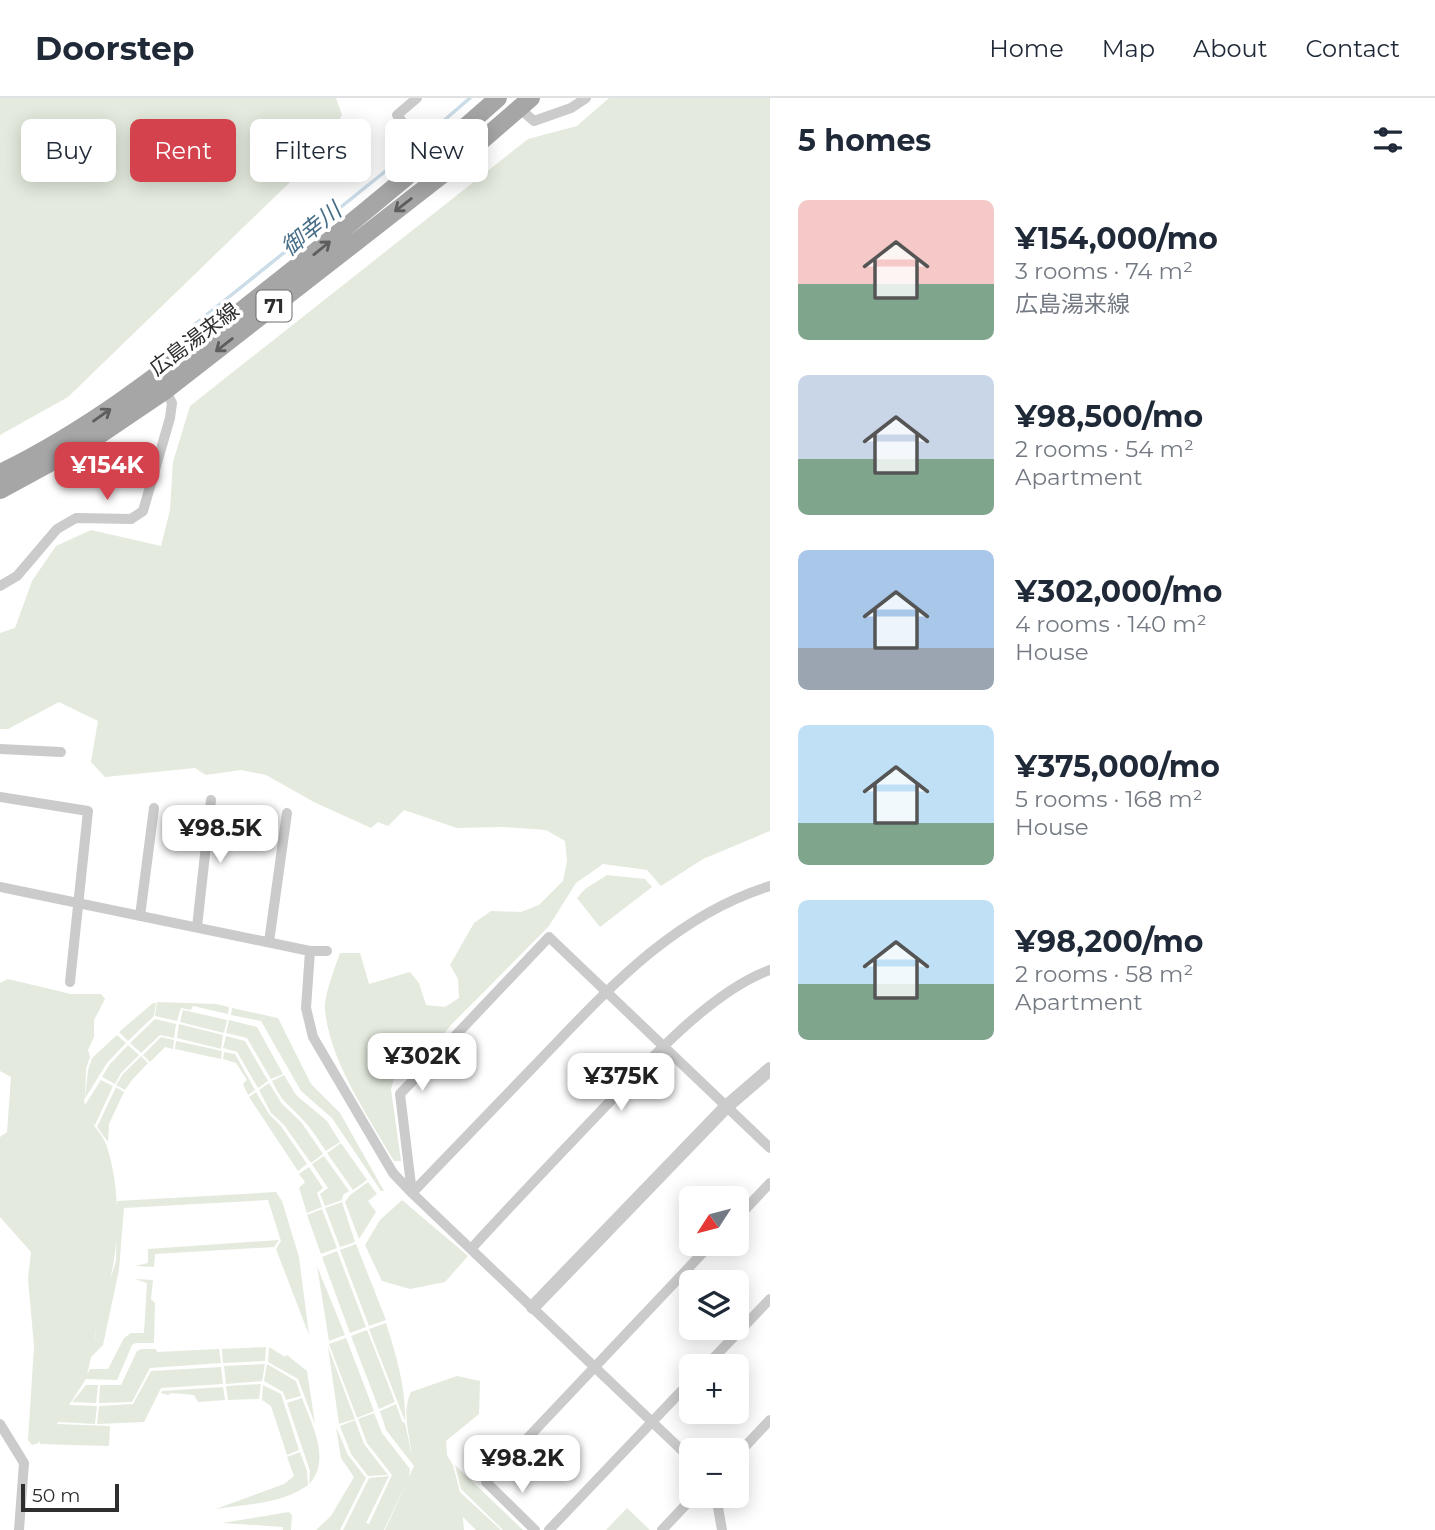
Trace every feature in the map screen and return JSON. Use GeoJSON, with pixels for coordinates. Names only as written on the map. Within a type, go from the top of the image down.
{"type":"FeatureCollection","features":[{"type":"Feature","properties":{"kind":"main road","name":"広島湯来線"},"geometry":{"type":"LineString","coordinates":[[474,119],[498,98]]}},
{"type":"Feature","properties":{"kind":"main road","name":"広島湯来線"},"geometry":{"type":"LineString","coordinates":[[488,135],[525,103]]}},
{"type":"Feature","properties":{"kind":"main road","name":"広島湯来線"},"geometry":{"type":"LineString","coordinates":[[0,490],[92,440],[401,182]]}},
{"type":"Feature","properties":{"kind":"main road","name":"広島湯来線"},"geometry":{"type":"LineString","coordinates":[[0,472],[27,460],[160,384],[433,182]]}},
{"type":"Feature","properties":{"kind":"street"},"geometry":{"type":"LineString","coordinates":[[400,119],[397,115],[417,98]]}},
{"type":"Feature","properties":{"kind":"street"},"geometry":{"type":"LineString","coordinates":[[525,103],[534,121],[571,108],[586,98]]}},
{"type":"Feature","properties":{"kind":"street"},"geometry":{"type":"LineString","coordinates":[[0,586],[18,576],[57,529],[76,518],[131,519],[143,511],[170,418],[172,403],[160,384]]}},
{"type":"Feature","properties":{"kind":"street"},"geometry":{"type":"LineString","coordinates":[[0,749],[61,751]]}},
{"type":"Feature","properties":{"kind":"street"},"geometry":{"type":"LineString","coordinates":[[0,797],[88,811],[70,982]]}},
{"type":"Feature","properties":{"kind":"street"},"geometry":{"type":"LineString","coordinates":[[197,927],[211,800]]}},
{"type":"Feature","properties":{"kind":"street"},"geometry":{"type":"LineString","coordinates":[[140,916],[154,808]]}},
{"type":"Feature","properties":{"kind":"street"},"geometry":{"type":"LineString","coordinates":[[270,942],[287,813]]}},
{"type":"Feature","properties":{"kind":"street"},"geometry":{"type":"LineString","coordinates":[[412,1193],[606,992],[691,921],[737,896],[770,886]]}},
{"type":"Feature","properties":{"kind":"street"},"geometry":{"type":"LineString","coordinates":[[0,887],[310,951],[327,951]]}},
{"type":"Feature","properties":{"kind":"street"},"geometry":{"type":"LineString","coordinates":[[412,1193],[400,1094],[549,937],[770,1148]]}},
{"type":"Feature","properties":{"kind":"street"},"geometry":{"type":"LineString","coordinates":[[310,951],[306,1008],[313,1037],[393,1173],[679,1447]]}},
{"type":"Feature","properties":{"kind":"street"},"geometry":{"type":"LineString","coordinates":[[471,1249],[662,1047],[710,1006],[755,975],[770,970]]}},
{"type":"Feature","properties":{"kind":"street"},"geometry":{"type":"LineString","coordinates":[[533,1307],[726,1107],[770,1069]]}},
{"type":"Feature","properties":{"kind":"street"},"geometry":{"type":"LineString","coordinates":[[749,1205],[770,1183]]}},
{"type":"Feature","properties":{"kind":"street"},"geometry":{"type":"LineString","coordinates":[[536,1530],[486,1482],[700,1256]]}},
{"type":"Feature","properties":{"kind":"street"},"geometry":{"type":"LineString","coordinates":[[717,1354],[770,1299]]}},
{"type":"Feature","properties":{"kind":"street"},"geometry":{"type":"LineString","coordinates":[[549,1530],[679,1394]]}},
{"type":"Feature","properties":{"kind":"street"},"geometry":{"type":"LineString","coordinates":[[749,1442],[770,1420]]}},
{"type":"Feature","properties":{"kind":"street"},"geometry":{"type":"LineString","coordinates":[[0,1424],[24,1463],[19,1530]]}},
{"type":"Feature","properties":{"kind":"street"},"geometry":{"type":"LineString","coordinates":[[665,1529],[683,1508]]}},
{"type":"Feature","properties":{"kind":"street"},"geometry":{"type":"LineString","coordinates":[[718,1508],[722,1530]]}},
{"type":"Feature","properties":{"kind":"shaded area"},"geometry":{"type":"Polygon","coordinates":[[[0,98],[336,98],[342,115],[340,119],[250,119],[250,182],[290,182],[68,397],[0,435],[0,98]]]}},
{"type":"Feature","properties":{"kind":"shaded area"},"geometry":{"type":"Polygon","coordinates":[[[609,98],[770,98],[770,831],[703,859],[661,886],[647,870],[603,864],[576,883],[549,926],[451,1025],[431,1049],[394,1079],[391,1089],[401,1161],[394,1161],[342,1069],[328,1030],[325,1004],[340,953],[360,953],[369,984],[410,972],[419,983],[426,1005],[445,1007],[459,998],[458,979],[450,965],[474,923],[491,911],[521,912],[539,905],[563,881],[567,861],[565,841],[546,830],[457,828],[404,810],[388,826],[378,822],[371,828],[314,802],[266,775],[241,770],[206,775],[195,768],[105,777],[91,762],[98,721],[59,702],[8,729],[0,729],[0,633],[15,628],[32,581],[56,546],[91,530],[161,546],[170,510],[173,462],[190,406],[474,182],[488,182],[488,171],[528,139],[577,126],[609,98]]]}},
{"type":"Feature","properties":{"kind":"shaded area"},"geometry":{"type":"Polygon","coordinates":[[[607,875],[645,879],[652,887],[600,927],[577,898],[585,889],[607,875]]]}},
{"type":"Feature","properties":{"kind":"shaded area"},"geometry":{"type":"Polygon","coordinates":[[[8,979],[71,994],[101,994],[105,999],[94,1020],[94,1037],[88,1050],[90,1057],[86,1069],[84,1100],[85,1105],[101,1080],[113,1086],[95,1125],[93,1124],[107,1147],[117,1208],[117,1201],[276,1192],[282,1201],[299,1257],[309,1335],[276,1249],[281,1241],[268,1200],[124,1208],[119,1270],[103,1345],[91,1357],[87,1375],[90,1369],[108,1369],[124,1338],[131,1333],[144,1333],[147,1283],[135,1279],[153,1280],[151,1299],[155,1303],[154,1343],[132,1345],[117,1380],[86,1379],[69,1405],[97,1406],[95,1424],[57,1424],[110,1426],[109,1446],[40,1444],[40,1440],[32,1445],[28,1440],[34,1346],[28,1279],[31,1252],[0,1217],[0,1137],[7,1132],[11,1077],[0,1071],[0,983],[8,979]],[[116,1237],[113,1264],[110,1280],[116,1261],[116,1237]]]}},
{"type":"Feature","properties":{"kind":"shaded area"},"geometry":{"type":"Polygon","coordinates":[[[157,1002],[229,1007],[228,1014],[193,1006],[191,1010],[181,1008],[177,1021],[155,1016],[157,1002]]]}},
{"type":"Feature","properties":{"kind":"shaded area"},"geometry":{"type":"Polygon","coordinates":[[[156,1003],[154,1016],[128,1041],[119,1032],[156,1003]]]}},
{"type":"Feature","properties":{"kind":"shaded area"},"geometry":{"type":"Polygon","coordinates":[[[232,1008],[278,1018],[311,1084],[340,1113],[384,1191],[381,1191],[332,1118],[301,1091],[261,1021],[231,1015],[232,1008]]]}},
{"type":"Feature","properties":{"kind":"shaded area"},"geometry":{"type":"Polygon","coordinates":[[[183,1010],[227,1020],[224,1033],[180,1022],[183,1010]]]}},
{"type":"Feature","properties":{"kind":"shaded area"},"geometry":{"type":"Polygon","coordinates":[[[155,1019],[176,1024],[174,1038],[160,1035],[141,1053],[130,1043],[155,1019]]]}},
{"type":"Feature","properties":{"kind":"shaded area"},"geometry":{"type":"Polygon","coordinates":[[[229,1020],[257,1027],[283,1074],[271,1079],[247,1038],[226,1033],[229,1020]]]}},
{"type":"Feature","properties":{"kind":"shaded area"},"geometry":{"type":"Polygon","coordinates":[[[179,1024],[223,1035],[221,1049],[177,1038],[179,1024]]]}},
{"type":"Feature","properties":{"kind":"shaded area"},"geometry":{"type":"Polygon","coordinates":[[[117,1035],[126,1043],[107,1063],[85,1098],[92,1058],[117,1035]]]}},
{"type":"Feature","properties":{"kind":"shaded area"},"geometry":{"type":"Polygon","coordinates":[[[226,1036],[245,1041],[268,1081],[258,1088],[237,1052],[223,1048],[226,1036]]]}},
{"type":"Feature","properties":{"kind":"shaded area"},"geometry":{"type":"Polygon","coordinates":[[[161,1037],[174,1040],[173,1049],[165,1047],[150,1062],[143,1055],[161,1037]]]}},
{"type":"Feature","properties":{"kind":"shaded area"},"geometry":{"type":"Polygon","coordinates":[[[176,1041],[222,1051],[221,1059],[175,1049],[176,1041]]]}},
{"type":"Feature","properties":{"kind":"shaded area"},"geometry":{"type":"Polygon","coordinates":[[[128,1045],[139,1055],[121,1073],[115,1084],[102,1077],[110,1064],[128,1045]]]}},
{"type":"Feature","properties":{"kind":"shaded area"},"geometry":{"type":"Polygon","coordinates":[[[224,1052],[235,1054],[255,1090],[248,1095],[243,1084],[247,1080],[236,1063],[223,1059],[224,1052]]]}},
{"type":"Feature","properties":{"kind":"shaded area"},"geometry":{"type":"Polygon","coordinates":[[[141,1056],[148,1063],[125,1090],[116,1085],[123,1074],[141,1056]]]}},
{"type":"Feature","properties":{"kind":"shaded area"},"geometry":{"type":"Polygon","coordinates":[[[284,1075],[296,1095],[327,1121],[340,1142],[326,1151],[276,1089],[272,1081],[284,1075]]]}},
{"type":"Feature","properties":{"kind":"shaded area"},"geometry":{"type":"Polygon","coordinates":[[[269,1083],[282,1104],[301,1122],[323,1154],[311,1163],[284,1125],[271,1113],[259,1090],[269,1083]]]}},
{"type":"Feature","properties":{"kind":"shaded area"},"geometry":{"type":"Polygon","coordinates":[[[116,1087],[124,1092],[109,1124],[108,1142],[97,1127],[116,1087]]]}},
{"type":"Feature","properties":{"kind":"shaded area"},"geometry":{"type":"Polygon","coordinates":[[[256,1092],[269,1114],[281,1126],[307,1164],[298,1171],[249,1097],[256,1092]]]}},
{"type":"Feature","properties":{"kind":"shaded area"},"geometry":{"type":"Polygon","coordinates":[[[341,1143],[367,1180],[353,1190],[327,1153],[341,1143]]]}},
{"type":"Feature","properties":{"kind":"shaded area"},"geometry":{"type":"Polygon","coordinates":[[[324,1156],[349,1191],[343,1195],[342,1200],[325,1206],[320,1194],[328,1188],[312,1164],[324,1156]]]}},
{"type":"Feature","properties":{"kind":"shaded area"},"geometry":{"type":"Polygon","coordinates":[[[309,1167],[323,1188],[317,1193],[322,1207],[307,1213],[299,1188],[305,1182],[299,1174],[309,1167]]]}},
{"type":"Feature","properties":{"kind":"shaded area"},"geometry":{"type":"Polygon","coordinates":[[[368,1182],[377,1194],[368,1201],[376,1212],[359,1239],[345,1202],[368,1182]]]}},
{"type":"Feature","properties":{"kind":"shaded area"},"geometry":{"type":"Polygon","coordinates":[[[402,1200],[468,1256],[445,1282],[410,1289],[382,1281],[365,1245],[380,1220],[402,1200]]]}},
{"type":"Feature","properties":{"kind":"shaded area"},"geometry":{"type":"Polygon","coordinates":[[[342,1202],[355,1242],[340,1247],[325,1208],[342,1202]]]}},
{"type":"Feature","properties":{"kind":"shaded area"},"geometry":{"type":"Polygon","coordinates":[[[322,1209],[337,1248],[321,1254],[307,1215],[322,1209]]]}},
{"type":"Feature","properties":{"kind":"shaded area"},"geometry":{"type":"Polygon","coordinates":[[[279,1240],[274,1247],[155,1254],[154,1267],[135,1266],[148,1263],[148,1249],[279,1240]]]}},
{"type":"Feature","properties":{"kind":"shaded area"},"geometry":{"type":"Polygon","coordinates":[[[356,1244],[386,1320],[369,1326],[340,1250],[356,1244]]]}},
{"type":"Feature","properties":{"kind":"shaded area"},"geometry":{"type":"Polygon","coordinates":[[[337,1251],[366,1327],[350,1333],[322,1257],[337,1251]]]}},
{"type":"Feature","properties":{"kind":"shaded area"},"geometry":{"type":"Polygon","coordinates":[[[317,1266],[345,1335],[329,1341],[317,1266]]]}},
{"type":"Feature","properties":{"kind":"shaded area"},"geometry":{"type":"Polygon","coordinates":[[[386,1323],[402,1383],[405,1421],[369,1329],[386,1323]]]}},
{"type":"Feature","properties":{"kind":"shaded area"},"geometry":{"type":"Polygon","coordinates":[[[367,1330],[395,1402],[379,1409],[351,1336],[367,1330]]]}},
{"type":"Feature","properties":{"kind":"shaded area"},"geometry":{"type":"Polygon","coordinates":[[[346,1338],[374,1411],[357,1418],[329,1344],[346,1338]]]}},
{"type":"Feature","properties":{"kind":"shaded area"},"geometry":{"type":"Polygon","coordinates":[[[266,1347],[265,1361],[223,1363],[222,1349],[266,1347]]]}},
{"type":"Feature","properties":{"kind":"shaded area"},"geometry":{"type":"Polygon","coordinates":[[[269,1347],[285,1357],[287,1355],[307,1371],[315,1424],[298,1379],[268,1362],[269,1347]]]}},
{"type":"Feature","properties":{"kind":"shaded area"},"geometry":{"type":"Polygon","coordinates":[[[328,1347],[355,1419],[339,1424],[328,1347]]]}},
{"type":"Feature","properties":{"kind":"shaded area"},"geometry":{"type":"Polygon","coordinates":[[[156,1349],[157,1352],[219,1349],[221,1363],[150,1368],[132,1402],[99,1403],[100,1385],[121,1385],[137,1351],[156,1349]]]}},
{"type":"Feature","properties":{"kind":"shaded area"},"geometry":{"type":"Polygon","coordinates":[[[265,1364],[262,1381],[226,1384],[224,1366],[265,1364]]]}},
{"type":"Feature","properties":{"kind":"shaded area"},"geometry":{"type":"Polygon","coordinates":[[[267,1364],[296,1381],[301,1396],[286,1400],[283,1392],[264,1381],[267,1364]]]}},
{"type":"Feature","properties":{"kind":"shaded area"},"geometry":{"type":"Polygon","coordinates":[[[221,1367],[223,1384],[161,1388],[144,1422],[97,1424],[99,1406],[133,1404],[151,1371],[221,1367]]]}},
{"type":"Feature","properties":{"kind":"shaded area"},"geometry":{"type":"Polygon","coordinates":[[[457,1376],[480,1381],[479,1414],[446,1441],[447,1455],[453,1465],[460,1492],[501,1530],[476,1530],[463,1517],[461,1497],[464,1530],[385,1530],[414,1466],[386,1430],[380,1411],[396,1404],[405,1423],[412,1456],[406,1416],[411,1392],[457,1376]]]}},
{"type":"Feature","properties":{"kind":"shaded area"},"geometry":{"type":"Polygon","coordinates":[[[261,1384],[259,1399],[228,1400],[226,1386],[261,1384]]]}},
{"type":"Feature","properties":{"kind":"shaded area"},"geometry":{"type":"Polygon","coordinates":[[[86,1385],[98,1385],[96,1403],[72,1402],[86,1385]]]}},
{"type":"Feature","properties":{"kind":"shaded area"},"geometry":{"type":"Polygon","coordinates":[[[263,1385],[281,1394],[299,1450],[287,1455],[271,1406],[262,1400],[263,1385]]]}},
{"type":"Feature","properties":{"kind":"shaded area"},"geometry":{"type":"Polygon","coordinates":[[[223,1387],[225,1400],[198,1402],[194,1395],[161,1393],[162,1391],[223,1387]]]}},
{"type":"Feature","properties":{"kind":"shaded area"},"geometry":{"type":"Polygon","coordinates":[[[302,1398],[318,1441],[319,1453],[316,1474],[309,1484],[310,1471],[287,1403],[302,1398]]]}},
{"type":"Feature","properties":{"kind":"shaded area"},"geometry":{"type":"Polygon","coordinates":[[[374,1413],[382,1433],[410,1469],[409,1477],[384,1530],[343,1530],[369,1478],[389,1476],[366,1523],[369,1524],[392,1475],[367,1443],[358,1419],[374,1413]]]}},
{"type":"Feature","properties":{"kind":"shaded area"},"geometry":{"type":"Polygon","coordinates":[[[355,1420],[364,1444],[388,1475],[368,1476],[351,1454],[340,1426],[355,1420]]]}},
{"type":"Feature","properties":{"kind":"shaded area"},"geometry":{"type":"Polygon","coordinates":[[[336,1427],[348,1455],[366,1478],[340,1530],[316,1530],[331,1516],[354,1477],[341,1458],[336,1427]]]}},
{"type":"Feature","properties":{"kind":"shaded area"},"geometry":{"type":"Polygon","coordinates":[[[300,1452],[307,1471],[308,1485],[276,1500],[216,1509],[284,1484],[294,1476],[287,1457],[300,1452]]]}},
{"type":"Feature","properties":{"kind":"shaded area"},"geometry":{"type":"Polygon","coordinates":[[[455,1465],[523,1530],[503,1530],[461,1489],[455,1465]]]}},
{"type":"Feature","properties":{"kind":"shaded area"},"geometry":{"type":"Polygon","coordinates":[[[627,1508],[650,1530],[606,1530],[627,1508]]]}},
{"type":"Feature","properties":{"kind":"shaded area"},"geometry":{"type":"Polygon","coordinates":[[[289,1512],[292,1515],[291,1530],[283,1530],[283,1527],[222,1523],[289,1512]]]}},
{"type":"Feature","properties":{"kind":"waterway","name":"御幸川"},"geometry":{"type":"LineString","coordinates":[[184,333],[382,174],[470,98]]}}]}
